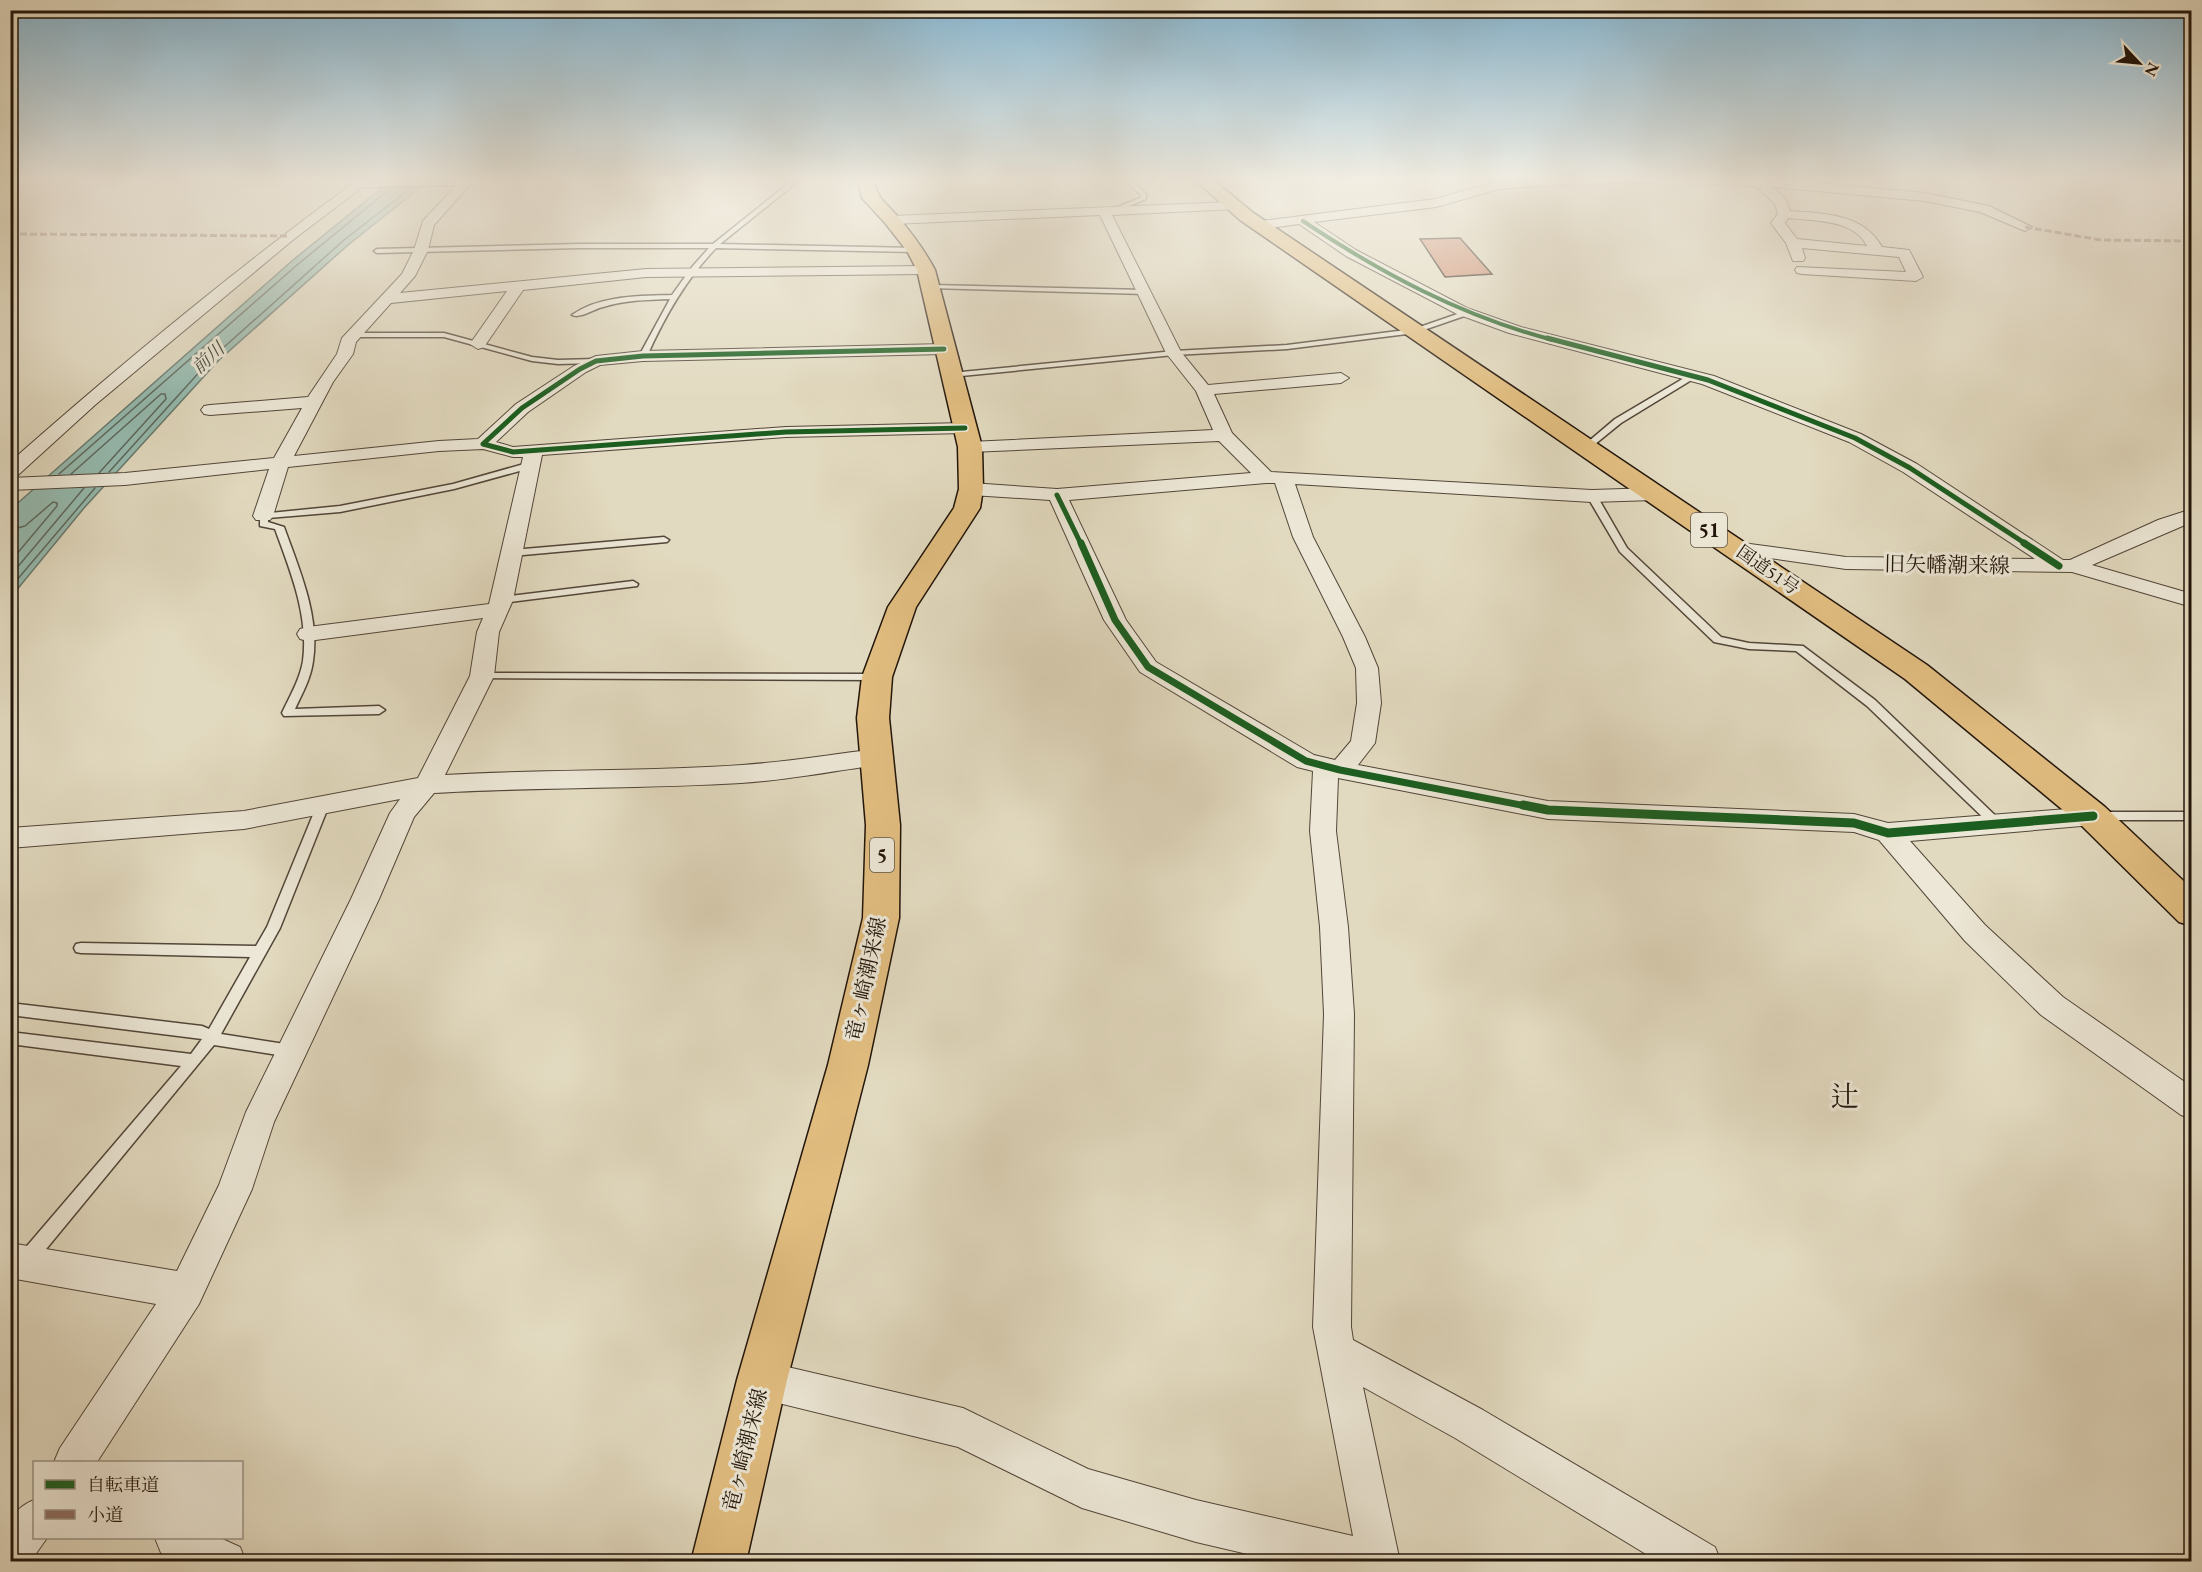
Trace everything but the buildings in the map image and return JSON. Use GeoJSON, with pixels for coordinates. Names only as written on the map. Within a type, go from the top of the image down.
{"type":"FeatureCollection","features":[{"type":"Feature","properties":{"kind":"main road","name":"竜ヶ崎潮来線"},"geometry":{"type":"LineString","coordinates":[[718,1562],[762,1380],[848,1065],[881,918],[883,825],[873,718],[877,677],[902,607],[967,508],[971,489],[968,438],[924,269],[913,252]]}},
{"type":"Feature","properties":{"kind":"main road","name":"国道51号"},"geometry":{"type":"LineString","coordinates":[[1302,252],[1916,672],[2093,816],[2192,912]]}},
{"type":"Feature","properties":{"kind":"street"},"geometry":{"type":"LineString","coordinates":[[10,472],[89,401],[269,252]]}},
{"type":"Feature","properties":{"kind":"street"},"geometry":{"type":"LineString","coordinates":[[263,516],[280,464],[325,381],[345,354],[348,341],[408,276],[420,252]]}},
{"type":"Feature","properties":{"kind":"street"},"geometry":{"type":"LineString","coordinates":[[762,1380],[963,1428],[1082,1488],[1196,1521],[1377,1562],[1332,1327],[1339,1014],[1334,927],[1323,831],[1333,768],[1363,743],[1369,703],[1367,668],[1354,637],[1274,477],[1224,435],[1204,390],[1174,353],[1128,252]]}},
{"type":"Feature","properties":{"kind":"street"},"geometry":{"type":"LineString","coordinates":[[1352,252],[1469,313],[1515,330],[1694,376],[1855,438],[1910,468],[2066,566],[2164,524],[2192,515]]}},
{"type":"Feature","properties":{"kind":"street"},"geometry":{"type":"LineString","coordinates":[[1795,252],[1808,285]]}},
{"type":"Feature","properties":{"kind":"street"},"geometry":{"type":"LineString","coordinates":[[1802,270],[1916,277],[1904,253],[1898,252]]}},
{"type":"Feature","properties":{"kind":"street"},"geometry":{"type":"LineString","coordinates":[[1321,265],[1359,257]]}},
{"type":"Feature","properties":{"kind":"street"},"geometry":{"type":"LineString","coordinates":[[386,299],[646,273],[924,269]]}},
{"type":"Feature","properties":{"kind":"street"},"geometry":{"type":"LineString","coordinates":[[478,344],[519,285]]}},
{"type":"Feature","properties":{"kind":"street"},"geometry":{"type":"LineString","coordinates":[[483,444],[522,408],[596,361],[642,356],[947,362]]}},
{"type":"Feature","properties":{"kind":"street"},"geometry":{"type":"LineString","coordinates":[[1204,390],[1341,378]]}},
{"type":"Feature","properties":{"kind":"street"},"geometry":{"type":"LineString","coordinates":[[210,410],[314,402]]}},
{"type":"Feature","properties":{"kind":"street"},"geometry":{"type":"LineString","coordinates":[[20,483],[125,479],[439,446],[483,444],[532,457],[786,432],[968,438],[1224,435]]}},
{"type":"Feature","properties":{"kind":"street"},"geometry":{"type":"LineString","coordinates":[[75,1461],[186,1291],[235,1190],[258,1122],[365,899],[403,813],[427,785],[482,676],[488,632],[499,605],[532,457]]}},
{"type":"Feature","properties":{"kind":"street"},"geometry":{"type":"LineString","coordinates":[[971,489],[1057,495],[1274,477],[1592,496],[1654,494]]}},
{"type":"Feature","properties":{"kind":"street"},"geometry":{"type":"LineString","coordinates":[[1057,495],[1115,620],[1148,667],[1306,761],[1548,810],[1854,823],[1888,833],[2093,816]]}},
{"type":"Feature","properties":{"kind":"street","name":"旧矢幡潮来線"},"geometry":{"type":"LineString","coordinates":[[1735,548],[1846,563],[2066,566],[2192,601]]}},
{"type":"Feature","properties":{"kind":"street"},"geometry":{"type":"LineString","coordinates":[[308,634],[499,605]]}},
{"type":"Feature","properties":{"kind":"street"},"geometry":{"type":"LineString","coordinates":[[10,838],[244,820],[427,785],[519,779],[611,780],[744,774],[878,757]]}},
{"type":"Feature","properties":{"kind":"street"},"geometry":{"type":"LineString","coordinates":[[1888,833],[1975,933],[2052,1006],[2192,1105]]}},
{"type":"Feature","properties":{"kind":"street"},"geometry":{"type":"LineString","coordinates":[[15,1267],[186,1291]]}},
{"type":"Feature","properties":{"kind":"street"},"geometry":{"type":"LineString","coordinates":[[1337,1352],[1469,1424],[1700,1562]]}},
{"type":"Feature","properties":{"kind":"street"},"geometry":{"type":"LineString","coordinates":[[178,1539],[225,1562]]}},
{"type":"Feature","properties":{"kind":"lane"},"geometry":{"type":"LineString","coordinates":[[642,356],[653,332],[675,297],[709,252]]}},
{"type":"Feature","properties":{"kind":"lane"},"geometry":{"type":"LineString","coordinates":[[825,252],[924,269],[1144,292]]}},
{"type":"Feature","properties":{"kind":"lane"},"geometry":{"type":"LineString","coordinates":[[576,315],[600,303],[623,298],[675,297]]}},
{"type":"Feature","properties":{"kind":"lane"},"geometry":{"type":"LineString","coordinates":[[947,362],[1287,347],[1415,330],[1469,313]]}},
{"type":"Feature","properties":{"kind":"lane"},"geometry":{"type":"LineString","coordinates":[[353,335],[444,335],[532,359],[558,362],[596,361]]}},
{"type":"Feature","properties":{"kind":"lane"},"geometry":{"type":"LineString","coordinates":[[1586,447],[1618,420],[1694,376]]}},
{"type":"Feature","properties":{"kind":"lane"},"geometry":{"type":"LineString","coordinates":[[379,710],[288,713],[308,662],[308,634],[299,584],[279,527],[263,524],[263,516],[340,509],[454,486],[532,457]]}},
{"type":"Feature","properties":{"kind":"lane"},"geometry":{"type":"LineString","coordinates":[[1592,496],[1623,550],[1652,580],[1718,640],[1749,646],[1799,648],[1871,703],[1997,824]]}},
{"type":"Feature","properties":{"kind":"lane"},"geometry":{"type":"LineString","coordinates":[[512,553],[664,540]]}},
{"type":"Feature","properties":{"kind":"lane"},"geometry":{"type":"LineString","coordinates":[[499,605],[633,584]]}},
{"type":"Feature","properties":{"kind":"lane"},"geometry":{"type":"LineString","coordinates":[[482,676],[877,677]]}},
{"type":"Feature","properties":{"kind":"lane"},"geometry":{"type":"LineString","coordinates":[[15,1267],[194,1061],[212,1037],[273,928],[323,805]]}},
{"type":"Feature","properties":{"kind":"lane"},"geometry":{"type":"LineString","coordinates":[[2093,816],[2192,816]]}},
{"type":"Feature","properties":{"kind":"lane"},"geometry":{"type":"LineString","coordinates":[[81,948],[260,952]]}},
{"type":"Feature","properties":{"kind":"lane"},"geometry":{"type":"LineString","coordinates":[[10,1009],[202,1032],[218,1040],[291,1052]]}},
{"type":"Feature","properties":{"kind":"lane"},"geometry":{"type":"LineString","coordinates":[[10,1038],[194,1061]]}},
{"type":"Feature","properties":{"kind":"water","name":"前川"},"geometry":{"type":"Polygon","coordinates":[[[302,252],[340,252],[218,361],[84,508],[11,597],[11,509],[302,252]]]}},
{"type":"Feature","properties":{"kind":"cycle path"},"geometry":{"type":"LineString","coordinates":[[1350,252],[1462,311],[1515,330],[1708,380],[1855,438],[1910,468],[2059,566]]}},
{"type":"Feature","properties":{"kind":"cycle path"},"geometry":{"type":"LineString","coordinates":[[944,349],[643,356],[596,361],[580,369],[522,408],[483,444],[513,452],[786,432],[965,428]]}},
{"type":"Feature","properties":{"kind":"cycle path"},"geometry":{"type":"LineString","coordinates":[[1057,495],[1115,620],[1148,667],[1306,761],[1340,770],[1548,810],[1854,823],[1888,833],[2093,816]]}},
{"type":"Feature","properties":{"kind":"district","name":"辻"},"geometry":{"type":"Point","coordinates":[1845,1096]}}]}
